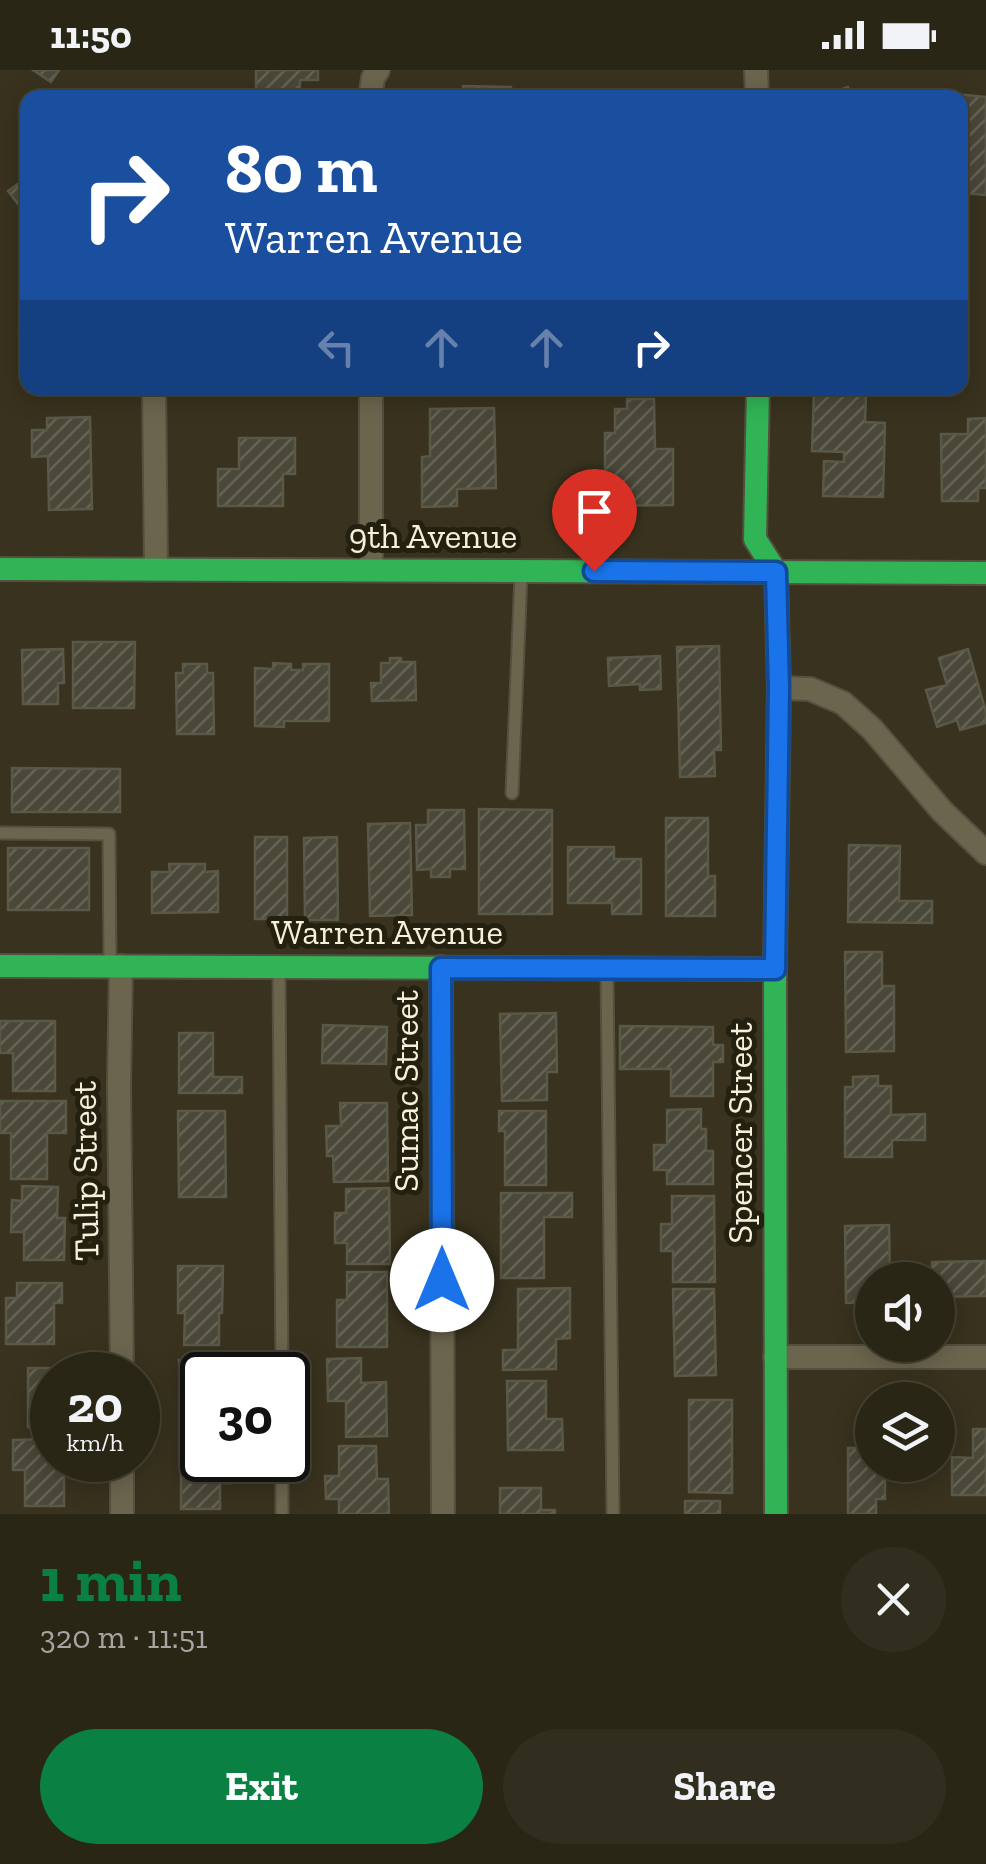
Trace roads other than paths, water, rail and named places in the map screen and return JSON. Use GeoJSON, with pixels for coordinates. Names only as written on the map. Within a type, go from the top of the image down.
{"type":"FeatureCollection","features":[{"type":"Feature","properties":{"kind":"street"},"geometry":{"type":"LineString","coordinates":[[154,395],[156,569]]}},
{"type":"Feature","properties":{"kind":"street"},"geometry":{"type":"LineString","coordinates":[[370,395],[371,570]]}},
{"type":"Feature","properties":{"kind":"street"},"geometry":{"type":"LineString","coordinates":[[758,395],[755,539],[776,572]]}},
{"type":"Feature","properties":{"kind":"street","name":"9th Avenue"},"geometry":{"type":"LineString","coordinates":[[0,568],[986,573]]}},
{"type":"Feature","properties":{"kind":"street","name":"Spencer Street"},"geometry":{"type":"LineString","coordinates":[[776,572],[776,1514]]}},
{"type":"Feature","properties":{"kind":"street"},"geometry":{"type":"LineString","coordinates":[[779,688],[810,690],[843,702],[872,729],[942,811],[986,853]]}},
{"type":"Feature","properties":{"kind":"street","name":"Warren Avenue"},"geometry":{"type":"LineString","coordinates":[[0,966],[775,969]]}},
{"type":"Feature","properties":{"kind":"street","name":"Tulip Street"},"geometry":{"type":"LineString","coordinates":[[115,966],[122,1352]]}},
{"type":"Feature","properties":{"kind":"street","name":"Sumac Street"},"geometry":{"type":"LineString","coordinates":[[441,968],[442,1514]]}},
{"type":"Feature","properties":{"kind":"street"},"geometry":{"type":"LineString","coordinates":[[775,1357],[986,1357]]}},
{"type":"Feature","properties":{"kind":"street"},"geometry":{"type":"LineString","coordinates":[[122,1482],[122,1514]]}},
{"type":"Feature","properties":{"kind":"lane"},"geometry":{"type":"LineString","coordinates":[[512,793],[521,571]]}},
{"type":"Feature","properties":{"kind":"lane"},"geometry":{"type":"LineString","coordinates":[[0,834],[109,834],[115,966]]}},
{"type":"Feature","properties":{"kind":"lane"},"geometry":{"type":"LineString","coordinates":[[279,967],[282,1352]]}},
{"type":"Feature","properties":{"kind":"lane"},"geometry":{"type":"LineString","coordinates":[[607,968],[613,1514]]}},
{"type":"Feature","properties":{"kind":"lane"},"geometry":{"type":"LineString","coordinates":[[282,1482],[282,1514]]}}]}
